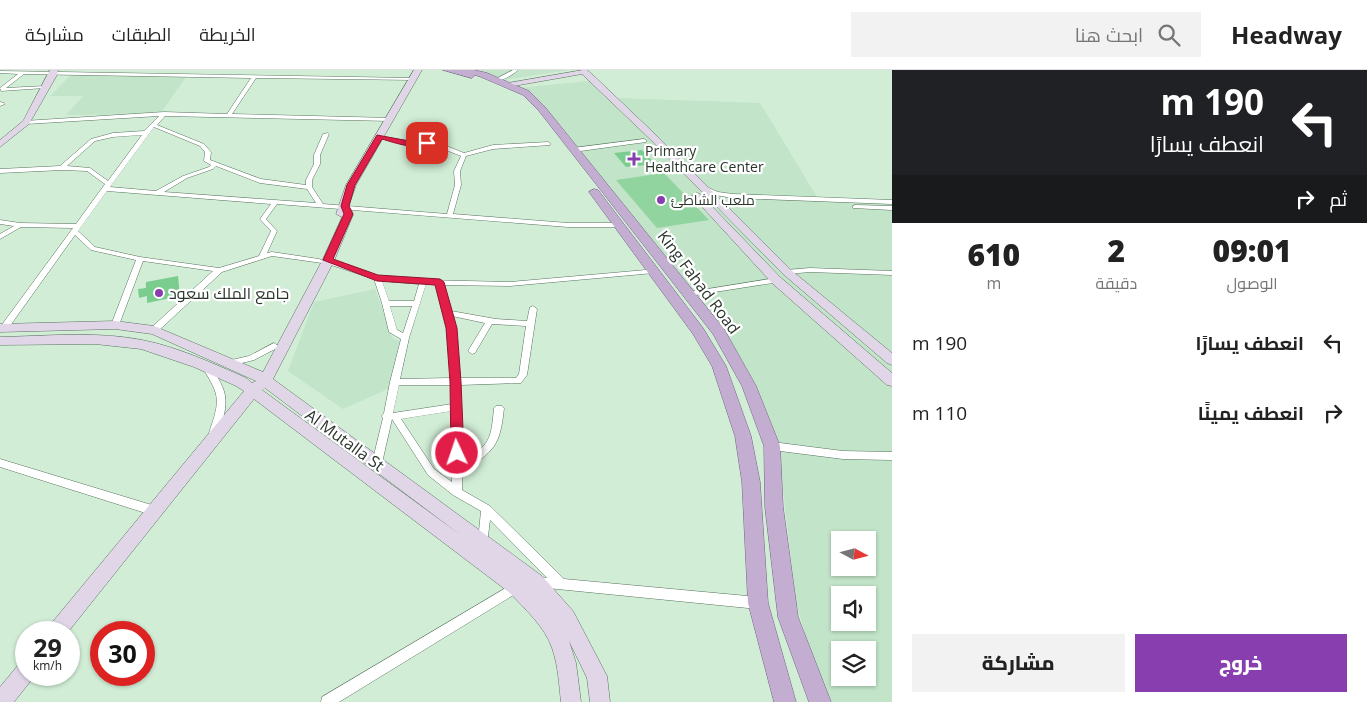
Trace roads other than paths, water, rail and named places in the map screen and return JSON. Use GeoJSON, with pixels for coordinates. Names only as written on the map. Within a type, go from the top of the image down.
{"type":"FeatureCollection","features":[{"type":"Feature","properties":{"kind":"main road","name":"King Fahad Road"},"geometry":{"type":"LineString","coordinates":[[447,70],[487,80],[516,95],[526,104],[689,294],[719,332],[749,386],[772,446],[774,507],[788,617],[820,702]]}},
{"type":"Feature","properties":{"kind":"main road","name":"King Fahad Road"},"geometry":{"type":"LineString","coordinates":[[464,70],[507,84],[526,93],[542,109],[603,194],[620,225],[698,331],[719,366],[743,436],[751,482],[758,603],[785,702]]}},
{"type":"Feature","properties":{"kind":"main road"},"geometry":{"type":"LineString","coordinates":[[581,74],[656,139],[698,184],[787,272],[892,360]]}},
{"type":"Feature","properties":{"kind":"street"},"geometry":{"type":"LineString","coordinates":[[66,621],[258,382],[348,214],[345,206],[351,185],[418,70]]}},
{"type":"Feature","properties":{"kind":"street"},"geometry":{"type":"LineString","coordinates":[[516,70],[511,74],[507,84],[581,74],[776,280],[892,381]]}},
{"type":"Feature","properties":{"kind":"street"},"geometry":{"type":"LineString","coordinates":[[0,144],[26,122],[55,71]]}},
{"type":"Feature","properties":{"kind":"street"},"geometry":{"type":"LineString","coordinates":[[0,72],[91,71],[413,79]]}},
{"type":"Feature","properties":{"kind":"street"},"geometry":{"type":"LineString","coordinates":[[0,91],[22,73]]}},
{"type":"Feature","properties":{"kind":"street"},"geometry":{"type":"LineString","coordinates":[[228,114],[255,76]]}},
{"type":"Feature","properties":{"kind":"street"},"geometry":{"type":"LineString","coordinates":[[0,91],[45,87]]}},
{"type":"Feature","properties":{"kind":"street"},"geometry":{"type":"LineString","coordinates":[[26,122],[113,115],[164,114],[390,119]]}},
{"type":"Feature","properties":{"kind":"street"},"geometry":{"type":"LineString","coordinates":[[1,333],[76,228],[146,134],[164,114]]}},
{"type":"Feature","properties":{"kind":"street"},"geometry":{"type":"LineString","coordinates":[[153,125],[202,145],[208,152],[207,161],[260,181],[309,187]]}},
{"type":"Feature","properties":{"kind":"street"},"geometry":{"type":"LineString","coordinates":[[62,168],[93,140],[113,135],[146,134]]}},
{"type":"Feature","properties":{"kind":"street"},"geometry":{"type":"LineString","coordinates":[[320,205],[309,187],[309,180],[317,164],[317,155],[326,134]]}},
{"type":"Feature","properties":{"kind":"street"},"geometry":{"type":"LineString","coordinates":[[0,137],[11,136]]}},
{"type":"Feature","properties":{"kind":"street"},"geometry":{"type":"LineString","coordinates":[[380,137],[409,143],[434,143],[464,155],[500,146],[548,144]]}},
{"type":"Feature","properties":{"kind":"street"},"geometry":{"type":"LineString","coordinates":[[573,150],[644,141]]}},
{"type":"Feature","properties":{"kind":"street"},"geometry":{"type":"LineString","coordinates":[[450,215],[458,185],[457,171],[464,155]]}},
{"type":"Feature","properties":{"kind":"street"},"geometry":{"type":"LineString","coordinates":[[157,193],[185,178],[211,168],[215,164]]}},
{"type":"Feature","properties":{"kind":"street"},"geometry":{"type":"LineString","coordinates":[[0,171],[62,168],[88,169],[108,186],[157,193],[345,206],[568,225],[620,225]]}},
{"type":"Feature","properties":{"kind":"street"},"geometry":{"type":"LineString","coordinates":[[698,184],[712,192],[725,195],[892,202]]}},
{"type":"Feature","properties":{"kind":"street"},"geometry":{"type":"LineString","coordinates":[[262,256],[274,231],[263,219],[275,202]]}},
{"type":"Feature","properties":{"kind":"street"},"geometry":{"type":"LineString","coordinates":[[728,214],[725,206],[726,203],[735,202],[892,208]]}},
{"type":"Feature","properties":{"kind":"street"},"geometry":{"type":"LineString","coordinates":[[0,222],[76,228],[93,249],[140,259],[219,270]]}},
{"type":"Feature","properties":{"kind":"street"},"geometry":{"type":"LineString","coordinates":[[0,237],[20,225]]}},
{"type":"Feature","properties":{"kind":"street"},"geometry":{"type":"LineString","coordinates":[[154,330],[219,270],[272,254],[323,261],[377,278],[423,282],[510,284],[654,271]]}},
{"type":"Feature","properties":{"kind":"street"},"geometry":{"type":"LineString","coordinates":[[109,341],[140,259]]}},
{"type":"Feature","properties":{"kind":"street"},"geometry":{"type":"LineString","coordinates":[[258,382],[274,346],[323,261]]}},
{"type":"Feature","properties":{"kind":"street"},"geometry":{"type":"LineString","coordinates":[[787,272],[810,270],[892,273]]}},
{"type":"Feature","properties":{"kind":"street"},"geometry":{"type":"LineString","coordinates":[[377,278],[386,303],[393,332],[405,338]]}},
{"type":"Feature","properties":{"kind":"street"},"geometry":{"type":"LineString","coordinates":[[689,294],[776,280]]}},
{"type":"Feature","properties":{"kind":"street"},"geometry":{"type":"LineString","coordinates":[[377,463],[390,416],[394,382],[405,338],[423,282]]}},
{"type":"Feature","properties":{"kind":"street"},"geometry":{"type":"LineString","coordinates":[[440,282],[449,313],[456,382],[457,492]]}},
{"type":"Feature","properties":{"kind":"street"},"geometry":{"type":"LineString","coordinates":[[386,303],[417,304]]}},
{"type":"Feature","properties":{"kind":"street"},"geometry":{"type":"LineString","coordinates":[[394,382],[518,381],[521,379],[533,309]]}},
{"type":"Feature","properties":{"kind":"street"},"geometry":{"type":"LineString","coordinates":[[449,313],[490,321],[531,324]]}},
{"type":"Feature","properties":{"kind":"street"},"geometry":{"type":"LineString","coordinates":[[472,351],[490,321]]}},
{"type":"Feature","properties":{"kind":"street","name":"Al Mutalla St"},"geometry":{"type":"LineString","coordinates":[[1,333],[115,325],[154,330],[230,363],[377,463],[536,582],[566,617],[597,676],[600,702]]}},
{"type":"Feature","properties":{"kind":"street","name":"Al Mutalla St"},"geometry":{"type":"LineString","coordinates":[[1,333],[126,342],[163,350],[204,365],[241,382],[258,382],[516,587],[538,610],[559,642],[569,680],[571,702]]}},
{"type":"Feature","properties":{"kind":"street"},"geometry":{"type":"LineString","coordinates":[[230,363],[251,358],[274,346]]}},
{"type":"Feature","properties":{"kind":"street"},"geometry":{"type":"LineString","coordinates":[[204,365],[219,384],[222,400],[212,439]]}},
{"type":"Feature","properties":{"kind":"street"},"geometry":{"type":"LineString","coordinates":[[390,416],[455,407]]}},
{"type":"Feature","properties":{"kind":"street"},"geometry":{"type":"LineString","coordinates":[[458,469],[484,453],[492,445],[496,434],[499,408]]}},
{"type":"Feature","properties":{"kind":"street"},"geometry":{"type":"LineString","coordinates":[[390,416],[430,472],[457,492],[486,509],[562,585]]}},
{"type":"Feature","properties":{"kind":"street"},"geometry":{"type":"LineString","coordinates":[[772,446],[843,454],[892,456]]}},
{"type":"Feature","properties":{"kind":"street"},"geometry":{"type":"LineString","coordinates":[[0,463],[155,511]]}},
{"type":"Feature","properties":{"kind":"street"},"geometry":{"type":"LineString","coordinates":[[482,541],[486,509]]}},
{"type":"Feature","properties":{"kind":"street"},"geometry":{"type":"LineString","coordinates":[[536,582],[758,603]]}},
{"type":"Feature","properties":{"kind":"street"},"geometry":{"type":"LineString","coordinates":[[327,702],[516,587]]}},
{"type":"Feature","properties":{"kind":"street"},"geometry":{"type":"LineString","coordinates":[[1,702],[15,685]]}},
{"type":"Feature","properties":{"kind":"place","name":"Primary Healthcare Center"},"geometry":{"type":"Point","coordinates":[634,159]}},
{"type":"Feature","properties":{"kind":"place","name":"ملعب الشاطئ"},"geometry":{"type":"Point","coordinates":[661,200]}},
{"type":"Feature","properties":{"kind":"place","name":"جامع الملك سعود"},"geometry":{"type":"Point","coordinates":[159,293]}}]}
